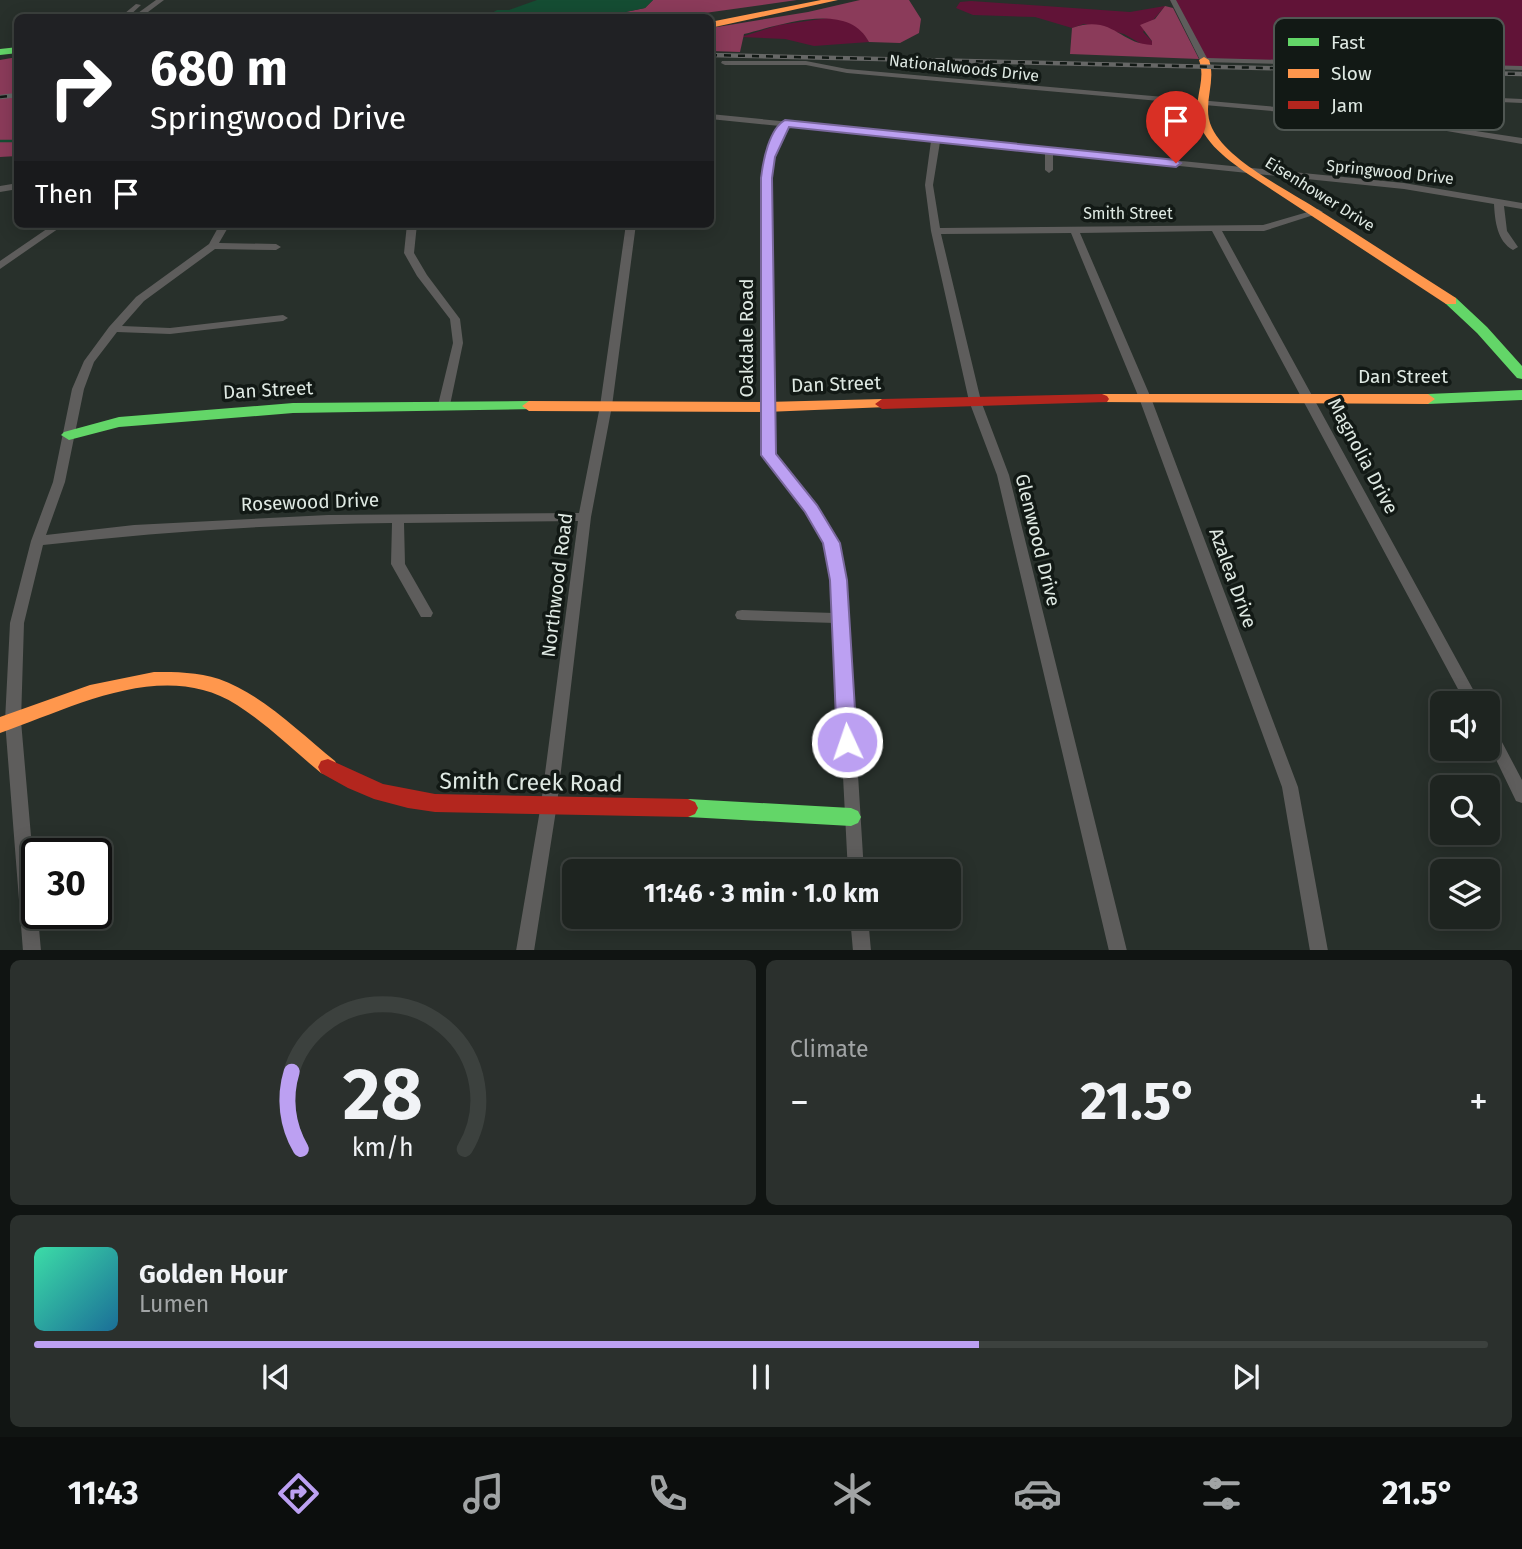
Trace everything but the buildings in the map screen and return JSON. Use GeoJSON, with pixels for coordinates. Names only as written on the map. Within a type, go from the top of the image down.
{"type":"FeatureCollection","features":[{"type":"Feature","properties":{"kind":"street"},"geometry":{"type":"LineString","coordinates":[[128,14],[148,0]]}},
{"type":"Feature","properties":{"kind":"street"},"geometry":{"type":"LineString","coordinates":[[140,14],[161,0]]}},
{"type":"Feature","properties":{"kind":"street"},"geometry":{"type":"LineString","coordinates":[[714,22],[817,0]]}},
{"type":"Feature","properties":{"kind":"street"},"geometry":{"type":"LineString","coordinates":[[714,22],[834,0]]}},
{"type":"Feature","properties":{"kind":"street","name":"Eisenhower Drive"},"geometry":{"type":"LineString","coordinates":[[1173,0],[1204,60],[1209,78],[1201,112],[1215,141],[1252,172],[1318,212],[1465,311],[1522,375]]}},
{"type":"Feature","properties":{"kind":"street"},"geometry":{"type":"LineString","coordinates":[[1204,60],[1274,62]]}},
{"type":"Feature","properties":{"kind":"street","name":"Nationalwoods Drive"},"geometry":{"type":"LineString","coordinates":[[724,63],[806,63],[847,71],[1274,109]]}},
{"type":"Feature","properties":{"kind":"street"},"geometry":{"type":"LineString","coordinates":[[1504,68],[1522,68]]}},
{"type":"Feature","properties":{"kind":"street"},"geometry":{"type":"LineString","coordinates":[[1504,100],[1522,101]]}},
{"type":"Feature","properties":{"kind":"street","name":"Springwood Drive"},"geometry":{"type":"LineString","coordinates":[[714,116],[1404,186],[1522,206]]}},
{"type":"Feature","properties":{"kind":"street","name":"Oakdale Road"},"geometry":{"type":"LineString","coordinates":[[785,124],[769,157],[766,178],[766,407],[769,455],[812,509],[831,543],[839,580],[855,859]]}},
{"type":"Feature","properties":{"kind":"street","name":"Nationalwoods Drive"},"geometry":{"type":"LineString","coordinates":[[1458,130],[1522,141]]}},
{"type":"Feature","properties":{"kind":"street","name":"Glenwood Drive"},"geometry":{"type":"LineString","coordinates":[[936,139],[929,185],[936,231],[975,401],[1003,475],[1118,950]]}},
{"type":"Feature","properties":{"kind":"street"},"geometry":{"type":"LineString","coordinates":[[1049,149],[1049,170]]}},
{"type":"Feature","properties":{"kind":"street"},"geometry":{"type":"LineString","coordinates":[[1499,201],[1499,225],[1504,238],[1513,247]]}},
{"type":"Feature","properties":{"kind":"street","name":"Smith Street"},"geometry":{"type":"LineString","coordinates":[[936,231],[1264,228],[1318,212]]}},
{"type":"Feature","properties":{"kind":"street"},"geometry":{"type":"LineString","coordinates":[[0,266],[54,228]]}},
{"type":"Feature","properties":{"kind":"street"},"geometry":{"type":"LineString","coordinates":[[32,950],[7,723],[17,623],[37,541],[59,482],[78,389],[89,361],[140,299],[213,246],[223,228]]}},
{"type":"Feature","properties":{"kind":"street"},"geometry":{"type":"LineString","coordinates":[[412,228],[409,253],[422,276],[455,318],[458,343],[444,405]]}},
{"type":"Feature","properties":{"kind":"street","name":"Northwood Road"},"geometry":{"type":"LineString","coordinates":[[525,950],[549,804],[585,517],[606,406],[630,228]]}},
{"type":"Feature","properties":{"kind":"street","name":"Magnolia Drive"},"geometry":{"type":"LineString","coordinates":[[1215,228],[1467,691]]}},
{"type":"Feature","properties":{"kind":"street","name":"Azalea Drive"},"geometry":{"type":"LineString","coordinates":[[1074,229],[1145,398],[1290,788],[1319,950]]}},
{"type":"Feature","properties":{"kind":"street"},"geometry":{"type":"LineString","coordinates":[[213,246],[276,247]]}},
{"type":"Feature","properties":{"kind":"street"},"geometry":{"type":"LineString","coordinates":[[113,329],[170,331],[283,318]]}},
{"type":"Feature","properties":{"kind":"street","name":"Dan Street"},"geometry":{"type":"LineString","coordinates":[[69,435],[119,422],[293,408],[444,405],[766,407],[1145,398],[1308,396],[1433,399],[1522,395]]}},
{"type":"Feature","properties":{"kind":"street","name":"Rosewood Drive"},"geometry":{"type":"LineString","coordinates":[[37,541],[134,530],[257,522],[585,517]]}},
{"type":"Feature","properties":{"kind":"street"},"geometry":{"type":"LineString","coordinates":[[398,519],[398,564],[426,613]]}},
{"type":"Feature","properties":{"kind":"street"},"geometry":{"type":"LineString","coordinates":[[742,615],[840,618]]}},
{"type":"Feature","properties":{"kind":"street","name":"Smith Creek Road"},"geometry":{"type":"LineString","coordinates":[[7,723],[120,685],[158,680],[198,681],[232,692],[309,754],[350,782],[397,799],[458,807],[549,804],[851,817]]}},
{"type":"Feature","properties":{"kind":"street"},"geometry":{"type":"LineString","coordinates":[[1500,753],[1522,796]]}},
{"type":"Feature","properties":{"kind":"street"},"geometry":{"type":"LineString","coordinates":[[860,929],[862,950]]}},
{"type":"Feature","properties":{"kind":"shaded area"},"geometry":{"type":"Polygon","coordinates":[[[537,0],[653,0],[645,8],[616,14],[490,14],[497,10],[509,10],[537,0]]]}},
{"type":"Feature","properties":{"kind":"shaded area"},"geometry":{"type":"Polygon","coordinates":[[[653,0],[797,0],[697,14],[615,14],[645,8],[653,0]]]}},
{"type":"Feature","properties":{"kind":"shaded area"},"geometry":{"type":"Polygon","coordinates":[[[860,0],[909,0],[921,19],[919,33],[900,43],[869,42],[859,29],[846,22],[812,19],[744,34],[740,52],[714,51],[714,28],[808,12],[860,0]]]}},
{"type":"Feature","properties":{"kind":"shaded area"},"geometry":{"type":"Polygon","coordinates":[[[1170,0],[1522,0],[1522,68],[1504,68],[1504,18],[1274,18],[1274,62],[1204,60],[1170,0]]]}},
{"type":"Feature","properties":{"kind":"shaded area"},"geometry":{"type":"Polygon","coordinates":[[[960,2],[1130,12],[1165,6],[1143,32],[1152,41],[1152,45],[1143,45],[1124,34],[1084,24],[1072,28],[1035,17],[973,15],[956,8],[960,2]]]}},
{"type":"Feature","properties":{"kind":"shaded area"},"geometry":{"type":"Polygon","coordinates":[[[1165,6],[1173,8],[1199,59],[1070,54],[1072,28],[1086,25],[1107,27],[1131,40],[1152,45],[1140,25],[1155,19],[1165,6]]]}},
{"type":"Feature","properties":{"kind":"shaded area"},"geometry":{"type":"Polygon","coordinates":[[[835,17],[855,25],[869,42],[814,46],[785,39],[741,37],[779,25],[835,17]]]}},
{"type":"Feature","properties":{"kind":"shaded area"},"geometry":{"type":"Polygon","coordinates":[[[14,58],[14,156],[0,157],[0,60],[14,58]]]}},
{"type":"Feature","properties":{"kind":"waterway"},"geometry":{"type":"LineString","coordinates":[[0,141],[14,141]]}},
{"type":"Feature","properties":{"kind":"railway"},"geometry":{"type":"LineString","coordinates":[[714,55],[1274,68]]}},
{"type":"Feature","properties":{"kind":"railway"},"geometry":{"type":"LineString","coordinates":[[1504,74],[1522,74]]}},
{"type":"Feature","properties":{"kind":"railway"},"geometry":{"type":"LineString","coordinates":[[0,97],[14,95]]}},
{"type":"Feature","properties":{"kind":"traffic: fast"},"geometry":{"type":"LineString","coordinates":[[0,52],[14,50]]}},
{"type":"Feature","properties":{"kind":"traffic: fast"},"geometry":{"type":"LineString","coordinates":[[1451,301],[1482,330],[1522,375]]}},
{"type":"Feature","properties":{"kind":"traffic: fast"},"geometry":{"type":"LineString","coordinates":[[1428,399],[1522,395]]}},
{"type":"Feature","properties":{"kind":"traffic: fast"},"geometry":{"type":"LineString","coordinates":[[69,435],[119,422],[293,408],[529,406]]}},
{"type":"Feature","properties":{"kind":"traffic: fast"},"geometry":{"type":"LineString","coordinates":[[688,808],[851,817]]}},
{"type":"Feature","properties":{"kind":"traffic: slow"},"geometry":{"type":"LineString","coordinates":[[714,24],[834,0]]}},
{"type":"Feature","properties":{"kind":"traffic: slow"},"geometry":{"type":"LineString","coordinates":[[1204,60],[1207,76],[1202,115],[1217,144],[1252,172],[1451,301]]}},
{"type":"Feature","properties":{"kind":"traffic: slow"},"geometry":{"type":"LineString","coordinates":[[1102,399],[1428,399]]}},
{"type":"Feature","properties":{"kind":"traffic: slow"},"geometry":{"type":"LineString","coordinates":[[529,406],[766,407],[882,404]]}},
{"type":"Feature","properties":{"kind":"traffic: slow"},"geometry":{"type":"LineString","coordinates":[[0,725],[90,692],[122,684],[154,679],[185,679],[216,686],[244,700],[328,767]]}},
{"type":"Feature","properties":{"kind":"traffic: jam"},"geometry":{"type":"LineString","coordinates":[[882,404],[1102,399]]}},
{"type":"Feature","properties":{"kind":"traffic: jam"},"geometry":{"type":"LineString","coordinates":[[328,767],[355,782],[382,792],[435,803],[688,808]]}},
{"type":"Feature","properties":{"kind":"route"},"geometry":{"type":"LineString","coordinates":[[847,742],[839,580],[831,543],[812,509],[769,455],[766,407],[766,178],[769,157],[785,124],[1176,163]]}}]}
